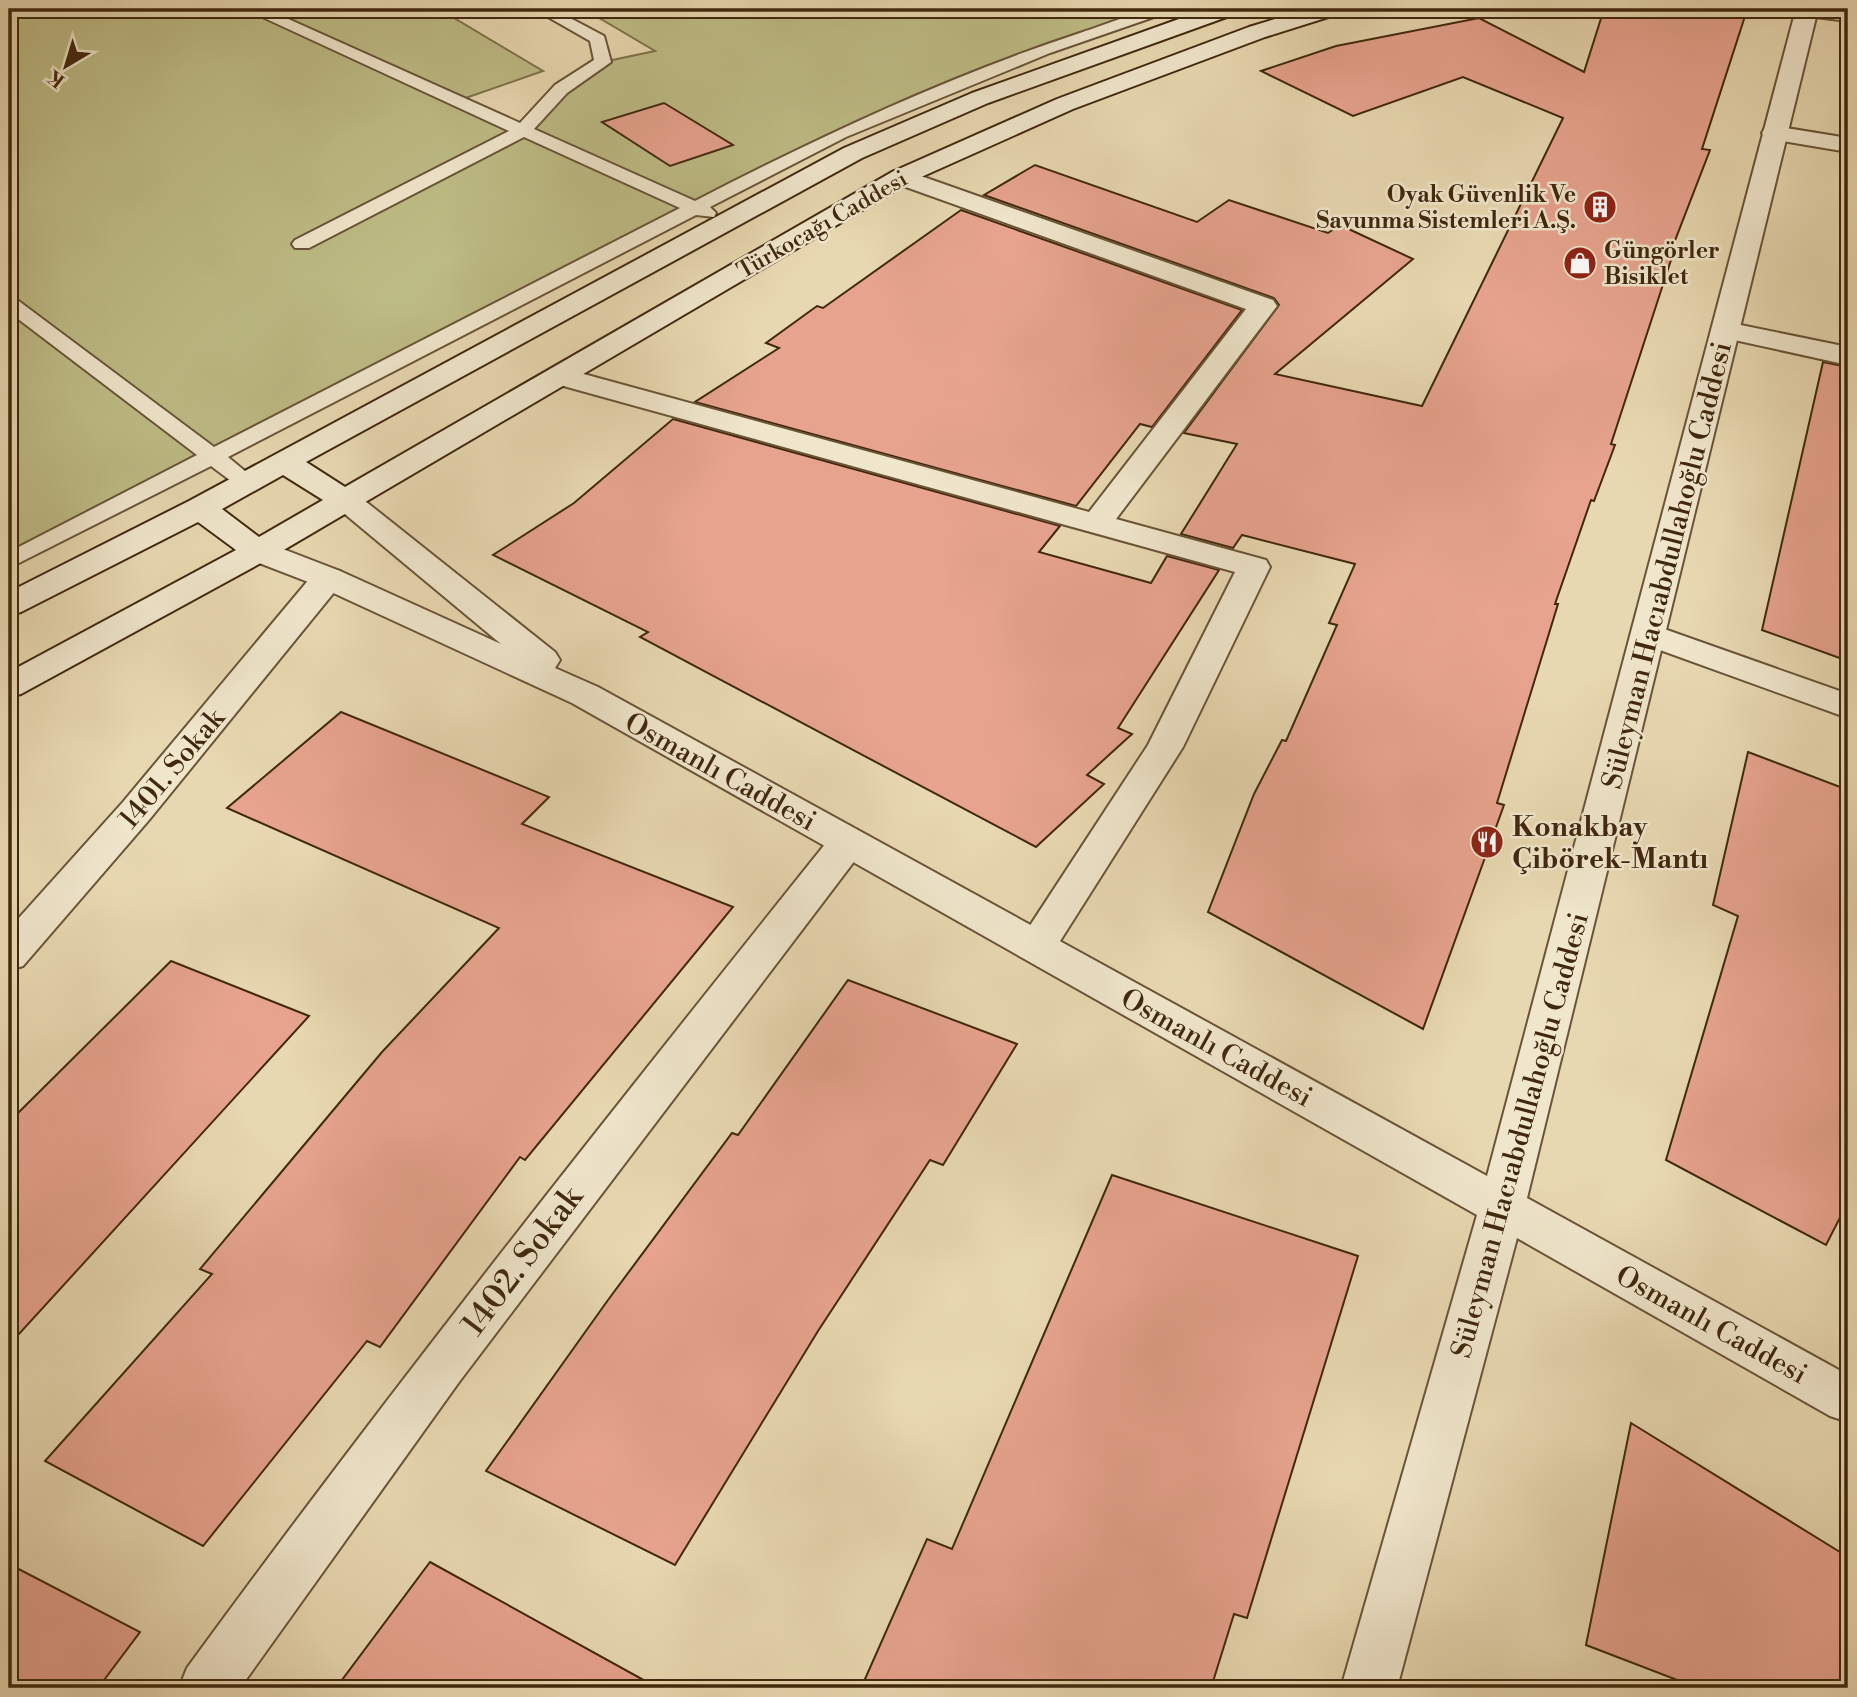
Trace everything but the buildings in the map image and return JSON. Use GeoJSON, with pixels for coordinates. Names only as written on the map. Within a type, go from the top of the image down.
{"type":"FeatureCollection","features":[{"type":"Feature","properties":{"kind":"street","name":"Türkocağı Caddesi"},"geometry":{"type":"LineString","coordinates":[[200,508],[723,221],[853,153],[980,98],[1227,9]]}},
{"type":"Feature","properties":{"kind":"street","name":"Türkocağı Caddesi"},"geometry":{"type":"LineString","coordinates":[[258,551],[901,177],[1065,104],[1257,32],[1330,9]]}},
{"type":"Feature","properties":{"kind":"street"},"geometry":{"type":"LineString","coordinates":[[1807,9],[1848,15]]}},
{"type":"Feature","properties":{"kind":"street","name":"Süleyman Hacıabdullahoğlu Caddesi"},"geometry":{"type":"LineString","coordinates":[[1369,1688],[1502,1207],[1650,635],[1807,9]]}},
{"type":"Feature","properties":{"kind":"street"},"geometry":{"type":"LineString","coordinates":[[1774,133],[1848,145]]}},
{"type":"Feature","properties":{"kind":"street"},"geometry":{"type":"LineString","coordinates":[[901,177],[1263,306],[1097,523]]}},
{"type":"Feature","properties":{"kind":"street"},"geometry":{"type":"LineString","coordinates":[[1726,330],[1848,356]]}},
{"type":"Feature","properties":{"kind":"street"},"geometry":{"type":"LineString","coordinates":[[559,376],[1254,567],[1165,747],[1036,947]]}},
{"type":"Feature","properties":{"kind":"street","name":"Osmanlı Caddesi"},"geometry":{"type":"LineString","coordinates":[[284,462],[344,500],[585,695]]}},
{"type":"Feature","properties":{"kind":"street"},"geometry":{"type":"LineString","coordinates":[[9,604],[200,508]]}},
{"type":"Feature","properties":{"kind":"street","name":"Osmanlı Caddesi"},"geometry":{"type":"LineString","coordinates":[[200,508],[258,551],[328,578],[585,695],[1848,1400]]}},
{"type":"Feature","properties":{"kind":"street"},"geometry":{"type":"LineString","coordinates":[[9,686],[258,551]]}},
{"type":"Feature","properties":{"kind":"street","name":"1401. Sokak"},"geometry":{"type":"LineString","coordinates":[[9,955],[136,811],[328,578]]}},
{"type":"Feature","properties":{"kind":"street"},"geometry":{"type":"LineString","coordinates":[[1650,635],[1848,707]]}},
{"type":"Feature","properties":{"kind":"street","name":"1402. Sokak"},"geometry":{"type":"LineString","coordinates":[[207,1688],[338,1502],[537,1238],[848,842]]}},
{"type":"Feature","properties":{"kind":"lane"},"geometry":{"type":"LineString","coordinates":[[253,9],[723,221]]}},
{"type":"Feature","properties":{"kind":"lane"},"geometry":{"type":"LineString","coordinates":[[302,244],[522,131],[561,89],[603,62],[598,39],[542,9]]}},
{"type":"Feature","properties":{"kind":"lane"},"geometry":{"type":"LineString","coordinates":[[9,561],[840,133],[1044,50],[1169,9]]}},
{"type":"Feature","properties":{"kind":"lane"},"geometry":{"type":"LineString","coordinates":[[9,303],[247,482]]}},
{"type":"Feature","properties":{"kind":"shaded area"},"geometry":{"type":"Polygon","coordinates":[[[9,9],[439,9],[543,71],[457,101],[522,131],[603,62],[655,51],[584,9],[1169,9],[1044,50],[840,133],[212,456],[9,556],[9,9]]]}},
{"type":"Feature","properties":{"kind":"place","name":"Oyak Güvenlik Ve Savunma Sistemleri A.Ş."},"geometry":{"type":"Point","coordinates":[1600,207]}},
{"type":"Feature","properties":{"kind":"place","name":"Güngörler Bisiklet"},"geometry":{"type":"Point","coordinates":[1580,263]}},
{"type":"Feature","properties":{"kind":"place","name":"Konakbay Çibörek-Mantı"},"geometry":{"type":"Point","coordinates":[1487,842]}}]}
